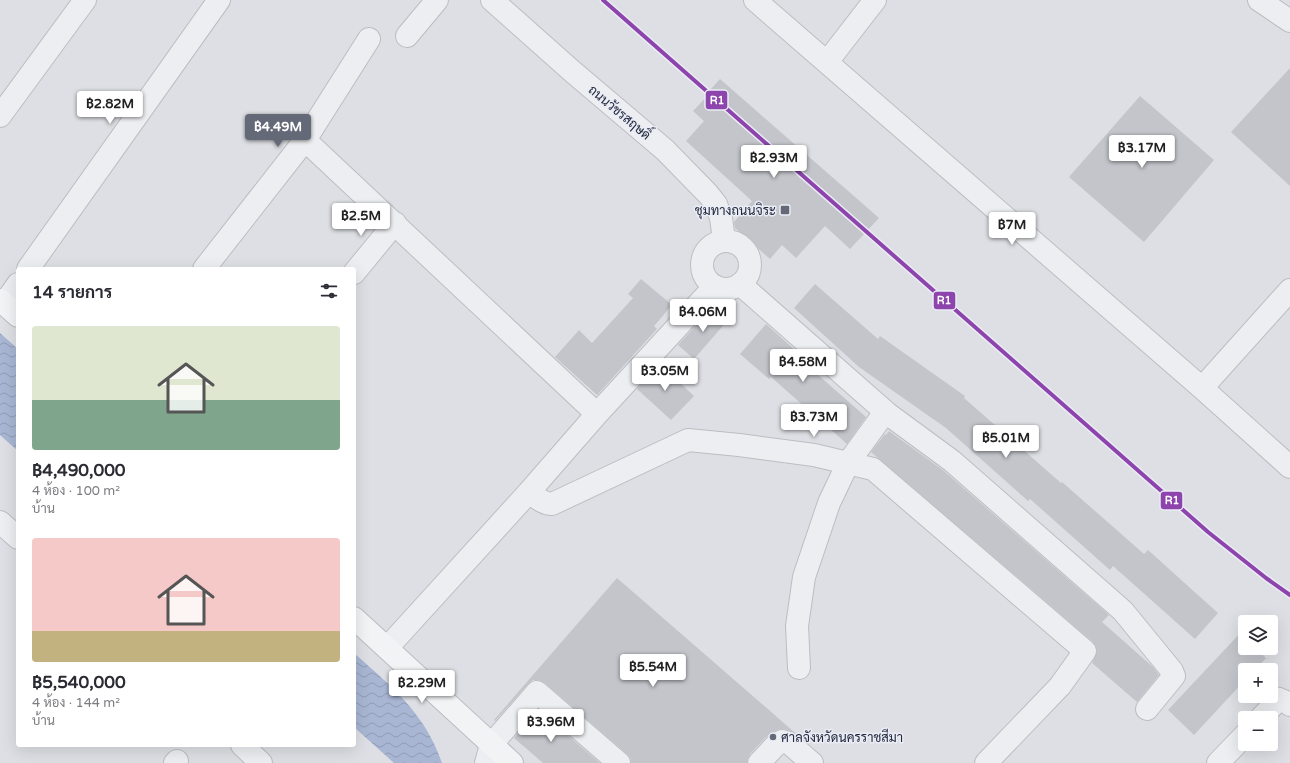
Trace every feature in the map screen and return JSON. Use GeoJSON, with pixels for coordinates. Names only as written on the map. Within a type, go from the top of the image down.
{"type":"FeatureCollection","features":[{"type":"Feature","properties":{"kind":"main road"},"geometry":{"type":"LineString","coordinates":[[356,620],[387,648],[489,754],[512,763]]}},
{"type":"Feature","properties":{"kind":"street"},"geometry":{"type":"LineString","coordinates":[[0,116],[85,0]]}},
{"type":"Feature","properties":{"kind":"street"},"geometry":{"type":"LineString","coordinates":[[29,267],[219,0]]}},
{"type":"Feature","properties":{"kind":"street"},"geometry":{"type":"LineString","coordinates":[[407,36],[438,0]]}},
{"type":"Feature","properties":{"kind":"street","name":"ถนนวัชรสฤษดิ์"},"geometry":{"type":"LineString","coordinates":[[492,0],[573,72],[665,150],[708,194],[716,204],[721,218],[724,240]]}},
{"type":"Feature","properties":{"kind":"street"},"geometry":{"type":"LineString","coordinates":[[755,0],[1202,388],[1290,467]]}},
{"type":"Feature","properties":{"kind":"street"},"geometry":{"type":"LineString","coordinates":[[827,62],[875,0]]}},
{"type":"Feature","properties":{"kind":"street"},"geometry":{"type":"LineString","coordinates":[[1259,0],[1290,21]]}},
{"type":"Feature","properties":{"kind":"street"},"geometry":{"type":"LineString","coordinates":[[206,267],[305,140],[369,38]]}},
{"type":"Feature","properties":{"kind":"street"},"geometry":{"type":"LineString","coordinates":[[305,140],[597,414]]}},
{"type":"Feature","properties":{"kind":"street"},"geometry":{"type":"LineString","coordinates":[[356,271],[395,223]]}},
{"type":"Feature","properties":{"kind":"street"},"geometry":{"type":"LineString","coordinates":[[724,240],[735,242],[743,248],[749,257],[749,272],[747,277],[740,284],[732,288],[723,288],[715,286],[708,280],[702,264],[704,255],[709,248],[716,243],[724,240]]}},
{"type":"Feature","properties":{"kind":"street"},"geometry":{"type":"LineString","coordinates":[[740,284],[888,414],[952,461],[1123,611],[1172,671],[1174,676],[1147,709]]}},
{"type":"Feature","properties":{"kind":"street"},"geometry":{"type":"LineString","coordinates":[[387,648],[529,492],[597,414],[715,286]]}},
{"type":"Feature","properties":{"kind":"street"},"geometry":{"type":"LineString","coordinates":[[7,307],[16,288]]}},
{"type":"Feature","properties":{"kind":"street"},"geometry":{"type":"LineString","coordinates":[[1202,388],[1290,290]]}},
{"type":"Feature","properties":{"kind":"street"},"geometry":{"type":"LineString","coordinates":[[799,668],[796,626],[804,578],[829,503],[848,463],[880,419],[885,414],[888,414]]}},
{"type":"Feature","properties":{"kind":"street"},"geometry":{"type":"LineString","coordinates":[[529,492],[543,502],[552,504],[688,440],[814,455],[873,469],[1085,651],[1060,686],[986,763]]}},
{"type":"Feature","properties":{"kind":"street"},"geometry":{"type":"LineString","coordinates":[[0,522],[16,536]]}},
{"type":"Feature","properties":{"kind":"street"},"geometry":{"type":"LineString","coordinates":[[489,754],[537,692],[619,763]]}},
{"type":"Feature","properties":{"kind":"street"},"geometry":{"type":"LineString","coordinates":[[1268,711],[1279,699],[1290,705]]}},
{"type":"Feature","properties":{"kind":"street"},"geometry":{"type":"LineString","coordinates":[[759,763],[774,746],[782,741],[789,743],[812,763]]}},
{"type":"Feature","properties":{"kind":"street"},"geometry":{"type":"LineString","coordinates":[[1218,763],[1238,742]]}},
{"type":"Feature","properties":{"kind":"street"},"geometry":{"type":"LineString","coordinates":[[244,747],[261,763]]}},
{"type":"Feature","properties":{"kind":"water"},"geometry":{"type":"Polygon","coordinates":[[[0,333],[16,347],[16,449],[0,435],[0,333]]]}},
{"type":"Feature","properties":{"kind":"water"},"geometry":{"type":"Polygon","coordinates":[[[356,655],[394,690],[417,715],[435,745],[442,763],[394,763],[356,729],[356,655]]]}},
{"type":"Feature","properties":{"kind":"building"},"geometry":{"type":"Polygon","coordinates":[[[1290,68],[1290,186],[1231,132],[1290,68]]]}},
{"type":"Feature","properties":{"kind":"building"},"geometry":{"type":"Polygon","coordinates":[[[720,79],[879,218],[850,249],[825,226],[796,258],[782,245],[770,259],[735,228],[734,222],[752,201],[686,141],[704,121],[693,111],[711,92],[710,90],[720,79]]]}},
{"type":"Feature","properties":{"kind":"building"},"geometry":{"type":"Polygon","coordinates":[[[1140,96],[1214,160],[1144,242],[1069,177],[1140,96]]]}},
{"type":"Feature","properties":{"kind":"building"},"geometry":{"type":"Polygon","coordinates":[[[641,279],[672,305],[654,326],[657,329],[597,395],[555,357],[579,330],[592,343],[633,298],[628,294],[641,279]]]}},
{"type":"Feature","properties":{"kind":"building"},"geometry":{"type":"Polygon","coordinates":[[[815,284],[878,339],[880,336],[965,396],[964,398],[1061,483],[1062,482],[1144,554],[1148,550],[1218,613],[1195,639],[1113,566],[1110,570],[1030,499],[1028,501],[946,428],[859,367],[794,308],[815,284]]]}},
{"type":"Feature","properties":{"kind":"building"},"geometry":{"type":"Polygon","coordinates":[[[713,307],[728,320],[694,359],[678,345],[713,307]]]}},
{"type":"Feature","properties":{"kind":"building"},"geometry":{"type":"Polygon","coordinates":[[[766,324],[795,350],[792,352],[866,417],[847,444],[771,377],[769,379],[740,354],[766,324]]]}},
{"type":"Feature","properties":{"kind":"building"},"geometry":{"type":"Polygon","coordinates":[[[660,364],[694,396],[671,420],[637,389],[660,364]]]}},
{"type":"Feature","properties":{"kind":"building"},"geometry":{"type":"Polygon","coordinates":[[[889,431],[944,471],[1109,615],[1102,622],[1153,667],[1159,675],[1137,702],[1092,663],[1097,652],[1096,646],[1093,642],[871,452],[889,431]]]}},
{"type":"Feature","properties":{"kind":"building"},"geometry":{"type":"Polygon","coordinates":[[[617,578],[795,733],[785,729],[775,731],[766,737],[750,754],[747,763],[631,763],[631,759],[627,754],[545,683],[539,680],[533,680],[528,684],[495,721],[494,720],[617,578]]]}},
{"type":"Feature","properties":{"kind":"building"},"geometry":{"type":"Polygon","coordinates":[[[1238,635],[1238,655],[1263,655],[1266,658],[1261,663],[1238,663],[1238,688],[1194,735],[1168,710],[1238,635]]]}},
{"type":"Feature","properties":{"kind":"building"},"geometry":{"type":"Polygon","coordinates":[[[538,710],[600,763],[543,763],[514,738],[538,710]]]}},
{"type":"Feature","properties":{"kind":"transit line","name":"R1"},"geometry":{"type":"LineString","coordinates":[[603,0],[1208,532],[1290,595]]}},
{"type":"Feature","properties":{"kind":"place","name":"ชุมทางถนนจิระ"},"geometry":{"type":"Point","coordinates":[785,210]}},
{"type":"Feature","properties":{"kind":"place","name":"ศาลจังหวัดนครราชสีมา"},"geometry":{"type":"Point","coordinates":[773,737]}}]}
